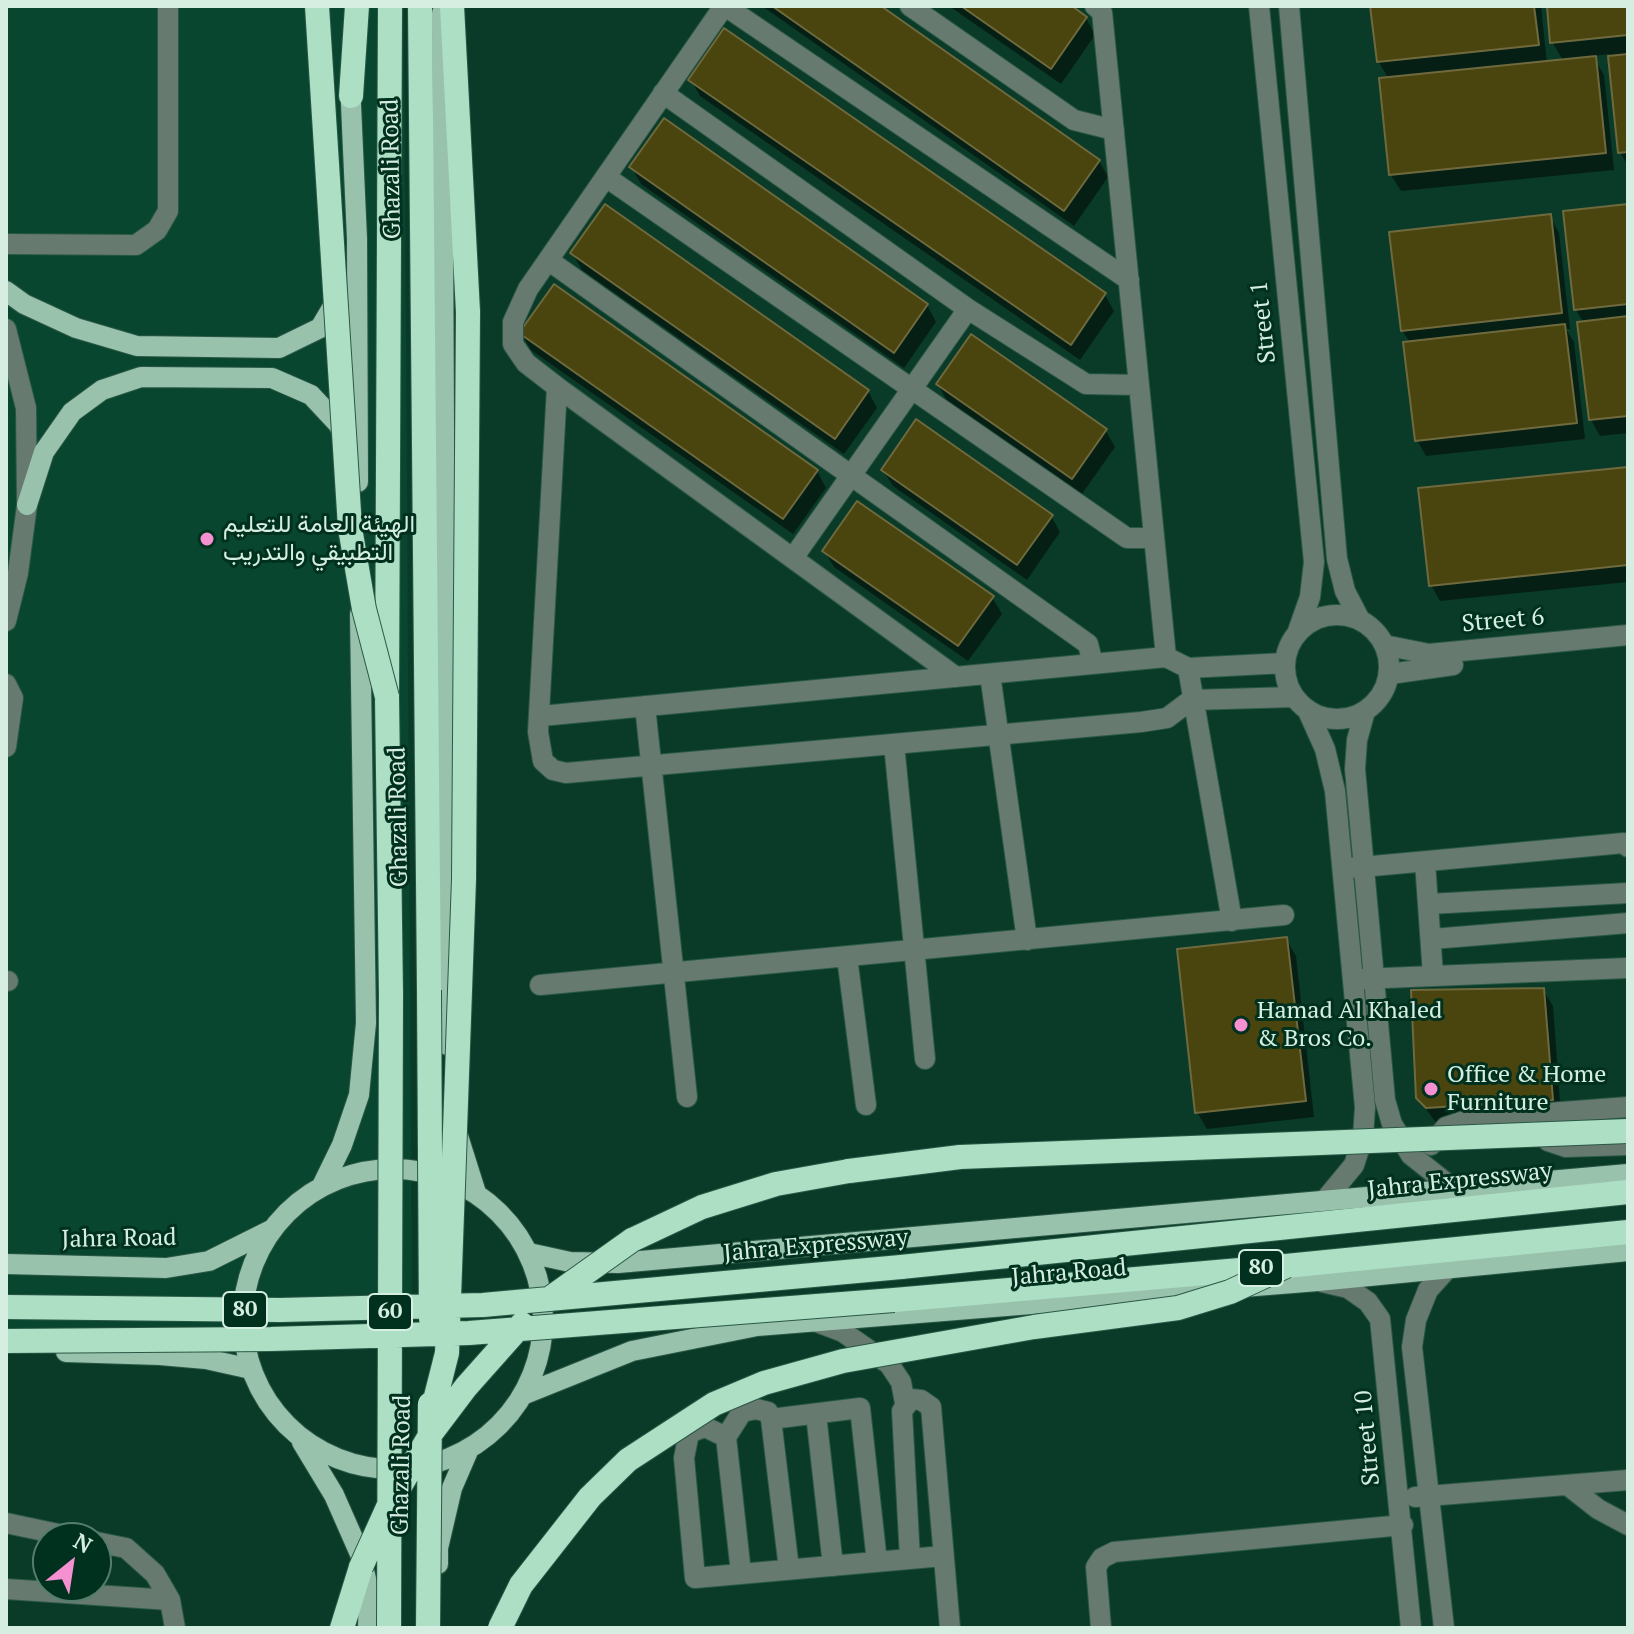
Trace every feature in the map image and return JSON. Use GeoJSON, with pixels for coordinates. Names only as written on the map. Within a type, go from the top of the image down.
{"type":"FeatureCollection","features":[{"type":"Feature","properties":{"kind":"highway"},"geometry":{"type":"LineString","coordinates":[[317,6],[350,528],[364,609],[387,697]]}},
{"type":"Feature","properties":{"kind":"highway"},"geometry":{"type":"LineString","coordinates":[[351,96],[357,6]]}},
{"type":"Feature","properties":{"kind":"highway","name":"Ghazali Road"},"geometry":{"type":"LineString","coordinates":[[389,1628],[391,995],[387,697],[390,6]]}},
{"type":"Feature","properties":{"kind":"highway","name":"Ghazali Road"},"geometry":{"type":"LineString","coordinates":[[420,6],[430,1420],[428,1628]]}},
{"type":"Feature","properties":{"kind":"highway"},"geometry":{"type":"LineString","coordinates":[[420,95],[439,6]]}},
{"type":"Feature","properties":{"kind":"highway"},"geometry":{"type":"LineString","coordinates":[[430,1420],[447,1353],[464,879],[468,312],[452,6]]}},
{"type":"Feature","properties":{"kind":"highway"},"geometry":{"type":"LineString","coordinates":[[342,1628],[361,1567],[389,1505],[432,1432],[466,1387],[524,1323],[593,1264],[632,1240],[702,1207],[776,1184],[960,1157],[1628,1131]]}},
{"type":"Feature","properties":{"kind":"highway","name":"Jahra Expressway"},"geometry":{"type":"LineString","coordinates":[[6,1307],[280,1310],[483,1305],[901,1267],[1628,1192]]}},
{"type":"Feature","properties":{"kind":"highway","name":"80"},"geometry":{"type":"LineString","coordinates":[[6,1341],[271,1339],[469,1333],[1286,1266],[1628,1232]]}},
{"type":"Feature","properties":{"kind":"highway"},"geometry":{"type":"LineString","coordinates":[[500,1628],[521,1585],[590,1497],[628,1460],[714,1404],[764,1383],[843,1361],[1007,1332],[1178,1308],[1230,1292],[1286,1266]]}},
{"type":"Feature","properties":{"kind":"main road","name":"Ghazali Road"},"geometry":{"type":"LineString","coordinates":[[322,1186],[342,1145],[359,1095],[366,1023],[357,239],[347,6]]}},
{"type":"Feature","properties":{"kind":"main road","name":"Ghazali Road"},"geometry":{"type":"LineString","coordinates":[[439,6],[447,1082],[456,1130],[476,1193]]}},
{"type":"Feature","properties":{"kind":"main road"},"geometry":{"type":"LineString","coordinates":[[6,291],[24,304],[76,328],[137,346],[279,348],[320,328],[340,295],[357,239]]}},
{"type":"Feature","properties":{"kind":"main road"},"geometry":{"type":"LineString","coordinates":[[27,505],[44,452],[72,412],[102,390],[141,377],[272,378],[311,395],[339,425],[358,480]]}},
{"type":"Feature","properties":{"kind":"main road"},"geometry":{"type":"LineString","coordinates":[[298,1435],[337,1459],[380,1469],[426,1467],[468,1451],[500,1426],[525,1394],[544,1338],[539,1280],[529,1253],[497,1210],[476,1193],[447,1179],[394,1170],[352,1175],[322,1186],[300,1201],[273,1229],[261,1246],[246,1286],[243,1328],[251,1369],[270,1406],[298,1435],[334,1495],[360,1554],[369,1591],[368,1628]]}},
{"type":"Feature","properties":{"kind":"main road"},"geometry":{"type":"LineString","coordinates":[[529,1253],[570,1262],[618,1263],[1628,1174]]}},
{"type":"Feature","properties":{"kind":"main road","name":"Jahra Road"},"geometry":{"type":"LineString","coordinates":[[6,1264],[166,1268],[209,1261],[273,1229]]}},
{"type":"Feature","properties":{"kind":"main road","name":"Jahra Road"},"geometry":{"type":"LineString","coordinates":[[525,1394],[632,1351],[683,1339],[810,1320],[1318,1281],[1628,1251]]}},
{"type":"Feature","properties":{"kind":"main road"},"geometry":{"type":"LineString","coordinates":[[6,1351],[160,1355],[251,1369]]}},
{"type":"Feature","properties":{"kind":"main road"},"geometry":{"type":"LineString","coordinates":[[439,1628],[438,1548],[452,1488],[468,1451]]}},
{"type":"Feature","properties":{"kind":"street"},"geometry":{"type":"LineString","coordinates":[[6,244],[136,245],[157,230],[168,211],[168,6]]}},
{"type":"Feature","properties":{"kind":"street"},"geometry":{"type":"LineString","coordinates":[[956,677],[526,363],[513,344],[513,322],[528,289],[725,6],[1129,280]]}},
{"type":"Feature","properties":{"kind":"street"},"geometry":{"type":"LineString","coordinates":[[910,6],[1074,120],[1114,130]]}},
{"type":"Feature","properties":{"kind":"street"},"geometry":{"type":"LineString","coordinates":[[1095,6],[1102,12],[1166,657]]}},
{"type":"Feature","properties":{"kind":"street","name":"Street 1"},"geometry":{"type":"LineString","coordinates":[[1259,6],[1314,562],[1310,597],[1298,631]]}},
{"type":"Feature","properties":{"kind":"street"},"geometry":{"type":"LineString","coordinates":[[557,387],[538,732],[543,761],[553,770],[566,773],[1167,718],[1191,700],[1300,703],[1325,718],[1346,719],[1365,711],[1379,698],[1390,674],[1384,645],[1375,631],[1360,620],[1345,591],[1337,559],[1289,6]]}},
{"type":"Feature","properties":{"kind":"street"},"geometry":{"type":"LineString","coordinates":[[663,93],[968,309],[1086,384],[1139,385]]}},
{"type":"Feature","properties":{"kind":"street"},"geometry":{"type":"LineString","coordinates":[[606,177],[1127,538],[1154,538]]}},
{"type":"Feature","properties":{"kind":"street"},"geometry":{"type":"LineString","coordinates":[[548,260],[1088,644],[1093,664]]}},
{"type":"Feature","properties":{"kind":"street"},"geometry":{"type":"LineString","coordinates":[[793,558],[968,309]]}},
{"type":"Feature","properties":{"kind":"street"},"geometry":{"type":"LineString","coordinates":[[6,329],[26,408],[27,505],[18,573],[6,621]]}},
{"type":"Feature","properties":{"kind":"street"},"geometry":{"type":"LineString","coordinates":[[1360,620],[1328,616],[1298,631],[1285,663],[1287,681],[1331,770],[1342,869],[1385,1100],[1401,1140],[1424,1168],[1454,1189]]}},
{"type":"Feature","properties":{"kind":"street","name":"Street 6"},"geometry":{"type":"LineString","coordinates":[[1384,645],[1429,654],[1628,635]]}},
{"type":"Feature","properties":{"kind":"street","name":"Street 6"},"geometry":{"type":"LineString","coordinates":[[1390,674],[1429,667],[1628,649]]}},
{"type":"Feature","properties":{"kind":"street"},"geometry":{"type":"LineString","coordinates":[[541,716],[1166,657],[1188,668],[1285,663]]}},
{"type":"Feature","properties":{"kind":"street"},"geometry":{"type":"LineString","coordinates":[[1188,668],[1191,700],[1232,921]]}},
{"type":"Feature","properties":{"kind":"street"},"geometry":{"type":"LineString","coordinates":[[990,674],[1027,940]]}},
{"type":"Feature","properties":{"kind":"street"},"geometry":{"type":"LineString","coordinates":[[6,684],[13,698],[6,747]]}},
{"type":"Feature","properties":{"kind":"street"},"geometry":{"type":"LineString","coordinates":[[645,706],[676,972],[687,1097]]}},
{"type":"Feature","properties":{"kind":"street"},"geometry":{"type":"LineString","coordinates":[[1325,1200],[1354,1165],[1365,1122],[1364,867],[1355,769],[1357,740],[1365,711]]}},
{"type":"Feature","properties":{"kind":"street"},"geometry":{"type":"LineString","coordinates":[[894,744],[925,1059]]}},
{"type":"Feature","properties":{"kind":"street"},"geometry":{"type":"LineString","coordinates":[[1342,869],[1627,844]]}},
{"type":"Feature","properties":{"kind":"street"},"geometry":{"type":"LineString","coordinates":[[1425,862],[1433,975]]}},
{"type":"Feature","properties":{"kind":"street"},"geometry":{"type":"LineString","coordinates":[[1429,904],[1628,893]]}},
{"type":"Feature","properties":{"kind":"street"},"geometry":{"type":"LineString","coordinates":[[540,985],[1284,915]]}},
{"type":"Feature","properties":{"kind":"street"},"geometry":{"type":"LineString","coordinates":[[1432,939],[1628,923]]}},
{"type":"Feature","properties":{"kind":"street"},"geometry":{"type":"LineString","coordinates":[[847,957],[866,1105]]}},
{"type":"Feature","properties":{"kind":"street"},"geometry":{"type":"LineString","coordinates":[[1363,978],[1628,968]]}},
{"type":"Feature","properties":{"kind":"street"},"geometry":{"type":"LineString","coordinates":[[1424,1168],[1437,1136],[1458,1121],[1628,1107]]}},
{"type":"Feature","properties":{"kind":"street"},"geometry":{"type":"LineString","coordinates":[[1537,1114],[1542,1133],[1557,1146],[1628,1145]]}},
{"type":"Feature","properties":{"kind":"street"},"geometry":{"type":"LineString","coordinates":[[1444,1628],[1412,1347],[1416,1320],[1428,1290],[1447,1269]]}},
{"type":"Feature","properties":{"kind":"street","name":"Street 10"},"geometry":{"type":"LineString","coordinates":[[1318,1281],[1348,1288],[1368,1302],[1380,1319],[1411,1628]]}},
{"type":"Feature","properties":{"kind":"street"},"geometry":{"type":"LineString","coordinates":[[810,1320],[843,1332],[889,1364],[901,1382],[905,1403],[902,1411],[910,1559]]}},
{"type":"Feature","properties":{"kind":"street"},"geometry":{"type":"LineString","coordinates":[[905,1403],[921,1400],[931,1407],[950,1628]]}},
{"type":"Feature","properties":{"kind":"street"},"geometry":{"type":"LineString","coordinates":[[771,1419],[860,1408],[877,1562]]}},
{"type":"Feature","properties":{"kind":"street"},"geometry":{"type":"LineString","coordinates":[[741,1573],[726,1437],[742,1412],[756,1409],[768,1412],[771,1419],[789,1569]]}},
{"type":"Feature","properties":{"kind":"street"},"geometry":{"type":"LineString","coordinates":[[816,1414],[833,1566]]}},
{"type":"Feature","properties":{"kind":"street"},"geometry":{"type":"LineString","coordinates":[[726,1437],[705,1427],[689,1433],[684,1458],[695,1578],[943,1556]]}},
{"type":"Feature","properties":{"kind":"street"},"geometry":{"type":"LineString","coordinates":[[1399,1498],[1570,1487],[1626,1476]]}},
{"type":"Feature","properties":{"kind":"street"},"geometry":{"type":"LineString","coordinates":[[1570,1487],[1591,1505],[1628,1525]]}},
{"type":"Feature","properties":{"kind":"street"},"geometry":{"type":"LineString","coordinates":[[6,1523],[32,1528]]}},
{"type":"Feature","properties":{"kind":"street"},"geometry":{"type":"LineString","coordinates":[[1101,1628],[1096,1567],[1102,1558],[1114,1552],[1403,1525]]}},
{"type":"Feature","properties":{"kind":"street"},"geometry":{"type":"LineString","coordinates":[[112,1545],[126,1548],[155,1574],[170,1600],[175,1628]]}},
{"type":"Feature","properties":{"kind":"street"},"geometry":{"type":"LineString","coordinates":[[6,1589],[170,1600]]}},
{"type":"Feature","properties":{"kind":"shaded area","name":"الهيئة العامة للتعليم التطبيقي والتدريب"},"geometry":{"type":"Polygon","coordinates":[[[6,6],[404,6],[412,1320],[6,1332],[6,6]]]}},
{"type":"Feature","properties":{"kind":"building"},"geometry":{"type":"Polygon","coordinates":[[[772,6],[881,6],[1100,160],[1064,211],[772,6]]]}},
{"type":"Feature","properties":{"kind":"building"},"geometry":{"type":"Polygon","coordinates":[[[961,6],[1072,6],[1087,17],[1051,69],[961,6]]]}},
{"type":"Feature","properties":{"kind":"building"},"geometry":{"type":"Polygon","coordinates":[[[1370,6],[1534,6],[1539,45],[1377,62],[1370,6]]]}},
{"type":"Feature","properties":{"kind":"building"},"geometry":{"type":"Polygon","coordinates":[[[1547,6],[1628,6],[1628,35],[1550,43],[1547,6]]]}},
{"type":"Feature","properties":{"kind":"building"},"geometry":{"type":"Polygon","coordinates":[[[724,28],[1106,293],[1071,345],[688,80],[724,28]]]}},
{"type":"Feature","properties":{"kind":"building"},"geometry":{"type":"Polygon","coordinates":[[[1628,54],[1628,152],[1618,153],[1608,56],[1628,54]]]}},
{"type":"Feature","properties":{"kind":"building"},"geometry":{"type":"Polygon","coordinates":[[[1596,56],[1606,153],[1389,175],[1379,78],[1596,56]]]}},
{"type":"Feature","properties":{"kind":"building"},"geometry":{"type":"Polygon","coordinates":[[[664,118],[928,304],[894,353],[629,167],[664,118]]]}},
{"type":"Feature","properties":{"kind":"building"},"geometry":{"type":"Polygon","coordinates":[[[605,204],[869,390],[835,439],[570,253],[605,204]]]}},
{"type":"Feature","properties":{"kind":"building"},"geometry":{"type":"Polygon","coordinates":[[[1628,204],[1628,304],[1574,310],[1563,211],[1628,204]]]}},
{"type":"Feature","properties":{"kind":"building"},"geometry":{"type":"Polygon","coordinates":[[[1551,214],[1562,313],[1401,331],[1389,232],[1551,214]]]}},
{"type":"Feature","properties":{"kind":"building"},"geometry":{"type":"Polygon","coordinates":[[[554,284],[818,470],[783,519],[519,333],[554,284]]]}},
{"type":"Feature","properties":{"kind":"building"},"geometry":{"type":"Polygon","coordinates":[[[1628,316],[1628,416],[1589,420],[1577,322],[1628,316]]]}},
{"type":"Feature","properties":{"kind":"building"},"geometry":{"type":"Polygon","coordinates":[[[1565,324],[1577,423],[1415,441],[1403,342],[1565,324]]]}},
{"type":"Feature","properties":{"kind":"building"},"geometry":{"type":"Polygon","coordinates":[[[971,334],[1107,429],[1072,479],[936,384],[971,334]]]}},
{"type":"Feature","properties":{"kind":"building"},"geometry":{"type":"Polygon","coordinates":[[[916,419],[1053,515],[1017,565],[881,470],[916,419]]]}},
{"type":"Feature","properties":{"kind":"building"},"geometry":{"type":"Polygon","coordinates":[[[1628,467],[1628,565],[1429,586],[1418,488],[1628,467]]]}},
{"type":"Feature","properties":{"kind":"building"},"geometry":{"type":"Polygon","coordinates":[[[857,501],[994,596],[958,646],[822,551],[857,501]]]}},
{"type":"Feature","properties":{"kind":"building","name":"Hamad Al Khaled & Bros Co."},"geometry":{"type":"Polygon","coordinates":[[[1287,937],[1306,1101],[1195,1113],[1177,949],[1287,937]]]}},
{"type":"Feature","properties":{"kind":"building"},"geometry":{"type":"Polygon","coordinates":[[[1544,988],[1553,1100],[1426,1108],[1416,1098],[1411,990],[1544,988]]]}},
{"type":"Feature","properties":{"kind":"place","name":"الهيئة العامة للتعليم التطبيقي والتدريب"},"geometry":{"type":"Point","coordinates":[207,539]}},
{"type":"Feature","properties":{"kind":"place","name":"Hamad Al Khaled & Bros Co."},"geometry":{"type":"Point","coordinates":[1241,1025]}},
{"type":"Feature","properties":{"kind":"place","name":"Office & Home Furniture"},"geometry":{"type":"Point","coordinates":[1431,1089]}}]}
